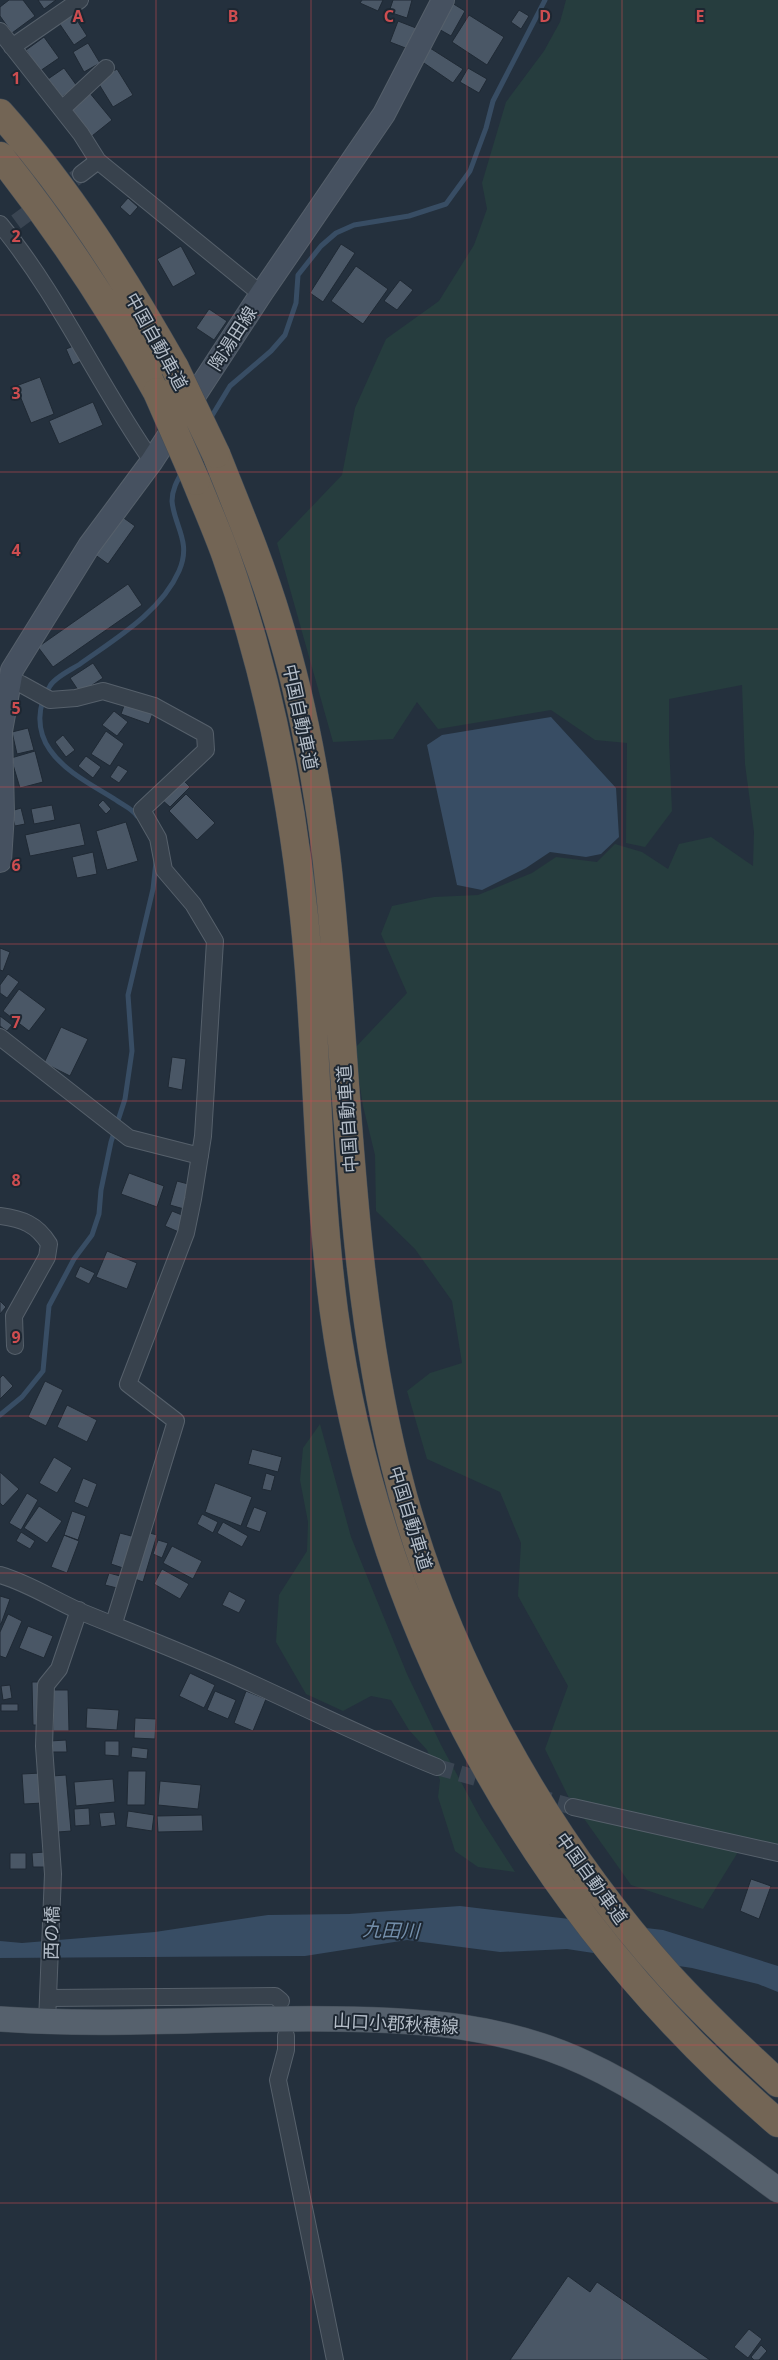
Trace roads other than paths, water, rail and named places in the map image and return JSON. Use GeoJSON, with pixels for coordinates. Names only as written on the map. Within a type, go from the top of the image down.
{"type":"FeatureCollection","features":[{"type":"Feature","properties":{"kind":"highway","name":"中国自動車道"},"geometry":{"type":"LineString","coordinates":[[0,113],[55,179],[100,242],[141,307],[175,368],[216,454],[253,546],[279,622],[298,692],[313,767],[324,842],[336,956],[354,1203],[369,1332],[395,1467],[435,1594],[464,1661],[535,1797],[570,1850],[631,1931],[704,2012],[778,2083]]}},
{"type":"Feature","properties":{"kind":"highway","name":"中国自動車道"},"geometry":{"type":"LineString","coordinates":[[0,156],[82,265],[120,326],[157,392],[226,555],[249,629],[283,771],[308,967],[323,1207],[335,1313],[367,1473],[385,1537],[408,1604],[437,1672],[472,1744],[509,1809],[543,1862],[586,1922],[658,2006],[704,2055],[778,2123]]}},
{"type":"Feature","properties":{"kind":"main road","name":"陶湯田線"},"geometry":{"type":"LineString","coordinates":[[0,861],[3,813],[2,731],[7,669],[89,546],[152,460],[261,294],[384,114],[443,0]]}},
{"type":"Feature","properties":{"kind":"main road","name":"山口小郡秋穂線"},"geometry":{"type":"LineString","coordinates":[[0,2019],[49,2004],[296,2018],[408,2020],[467,2027],[526,2040],[585,2062],[673,2113],[778,2190]]}},
{"type":"Feature","properties":{"kind":"street"},"geometry":{"type":"LineString","coordinates":[[12,46],[80,0]]}},
{"type":"Feature","properties":{"kind":"street"},"geometry":{"type":"LineString","coordinates":[[0,31],[62,109],[98,161],[261,294]]}},
{"type":"Feature","properties":{"kind":"street"},"geometry":{"type":"LineString","coordinates":[[62,109],[106,68]]}},
{"type":"Feature","properties":{"kind":"street"},"geometry":{"type":"LineString","coordinates":[[81,174],[98,161]]}},
{"type":"Feature","properties":{"kind":"street"},"geometry":{"type":"LineString","coordinates":[[7,225],[70,326],[126,424],[152,460]]}},
{"type":"Feature","properties":{"kind":"street"},"geometry":{"type":"LineString","coordinates":[[7,669],[22,684],[43,697],[76,698],[103,691],[154,706],[205,734],[206,750],[142,810],[158,838],[164,870],[193,904],[215,942],[200,1156],[186,1233],[128,1384],[176,1421],[114,1623]]}},
{"type":"Feature","properties":{"kind":"street"},"geometry":{"type":"LineString","coordinates":[[0,1037],[106,1122],[129,1138],[200,1156]]}},
{"type":"Feature","properties":{"kind":"street"},"geometry":{"type":"LineString","coordinates":[[0,1216],[23,1220],[42,1233],[49,1244],[47,1257],[14,1316],[15,1346]]}},
{"type":"Feature","properties":{"kind":"street"},"geometry":{"type":"LineString","coordinates":[[0,1575],[19,1581],[79,1610],[114,1623],[240,1678],[382,1745],[437,1766]]}},
{"type":"Feature","properties":{"kind":"street","name":"西の橋"},"geometry":{"type":"LineString","coordinates":[[49,2004],[53,1874],[44,1746],[46,1685],[59,1669],[79,1610]]}},
{"type":"Feature","properties":{"kind":"street"},"geometry":{"type":"LineString","coordinates":[[573,1807],[778,1853]]}},
{"type":"Feature","properties":{"kind":"street"},"geometry":{"type":"LineString","coordinates":[[49,2004],[275,1996],[281,2001]]}},
{"type":"Feature","properties":{"kind":"street"},"geometry":{"type":"LineString","coordinates":[[286,2036],[286,2050],[278,2080],[335,2360]]}},
{"type":"Feature","properties":{"kind":"water"},"geometry":{"type":"Polygon","coordinates":[[[551,717],[616,788],[619,837],[601,854],[586,857],[550,852],[526,868],[482,890],[457,885],[427,745],[442,735],[551,717]]]}},
{"type":"Feature","properties":{"kind":"water","name":"九田川"},"geometry":{"type":"Polygon","coordinates":[[[460,1906],[663,1930],[778,1966],[778,1992],[758,1984],[692,1968],[567,1949],[500,1952],[407,1940],[305,1956],[0,1958],[0,1941],[22,1943],[155,1932],[268,1915],[349,1914],[460,1906]]]}},
{"type":"Feature","properties":{"kind":"waterway"},"geometry":{"type":"LineString","coordinates":[[210,419],[230,386],[271,351],[285,335],[296,303],[298,275],[321,246],[336,233],[354,225],[409,216],[446,204],[470,171],[486,128],[493,101],[545,0]]}},
{"type":"Feature","properties":{"kind":"waterway"},"geometry":{"type":"LineString","coordinates":[[137,816],[128,807],[89,784],[56,758],[42,734],[40,726],[41,710],[46,694],[56,680],[136,624],[171,586],[183,561],[184,551],[172,501],[174,489],[182,472]]}},
{"type":"Feature","properties":{"kind":"waterway"},"geometry":{"type":"LineString","coordinates":[[0,1415],[22,1397],[43,1371],[49,1306],[74,1259],[92,1235],[99,1214],[101,1190],[111,1142],[125,1099],[132,1051],[128,995],[153,889],[156,862]]}},
{"type":"Feature","properties":{"kind":"tunnel"},"geometry":{"type":"LineString","coordinates":[[16,222],[81,174]]}},
{"type":"Feature","properties":{"kind":"tunnel"},"geometry":{"type":"LineString","coordinates":[[437,1767],[497,1784]]}},
{"type":"Feature","properties":{"kind":"tunnel"},"geometry":{"type":"LineString","coordinates":[[535,1796],[573,1807]]}}]}
